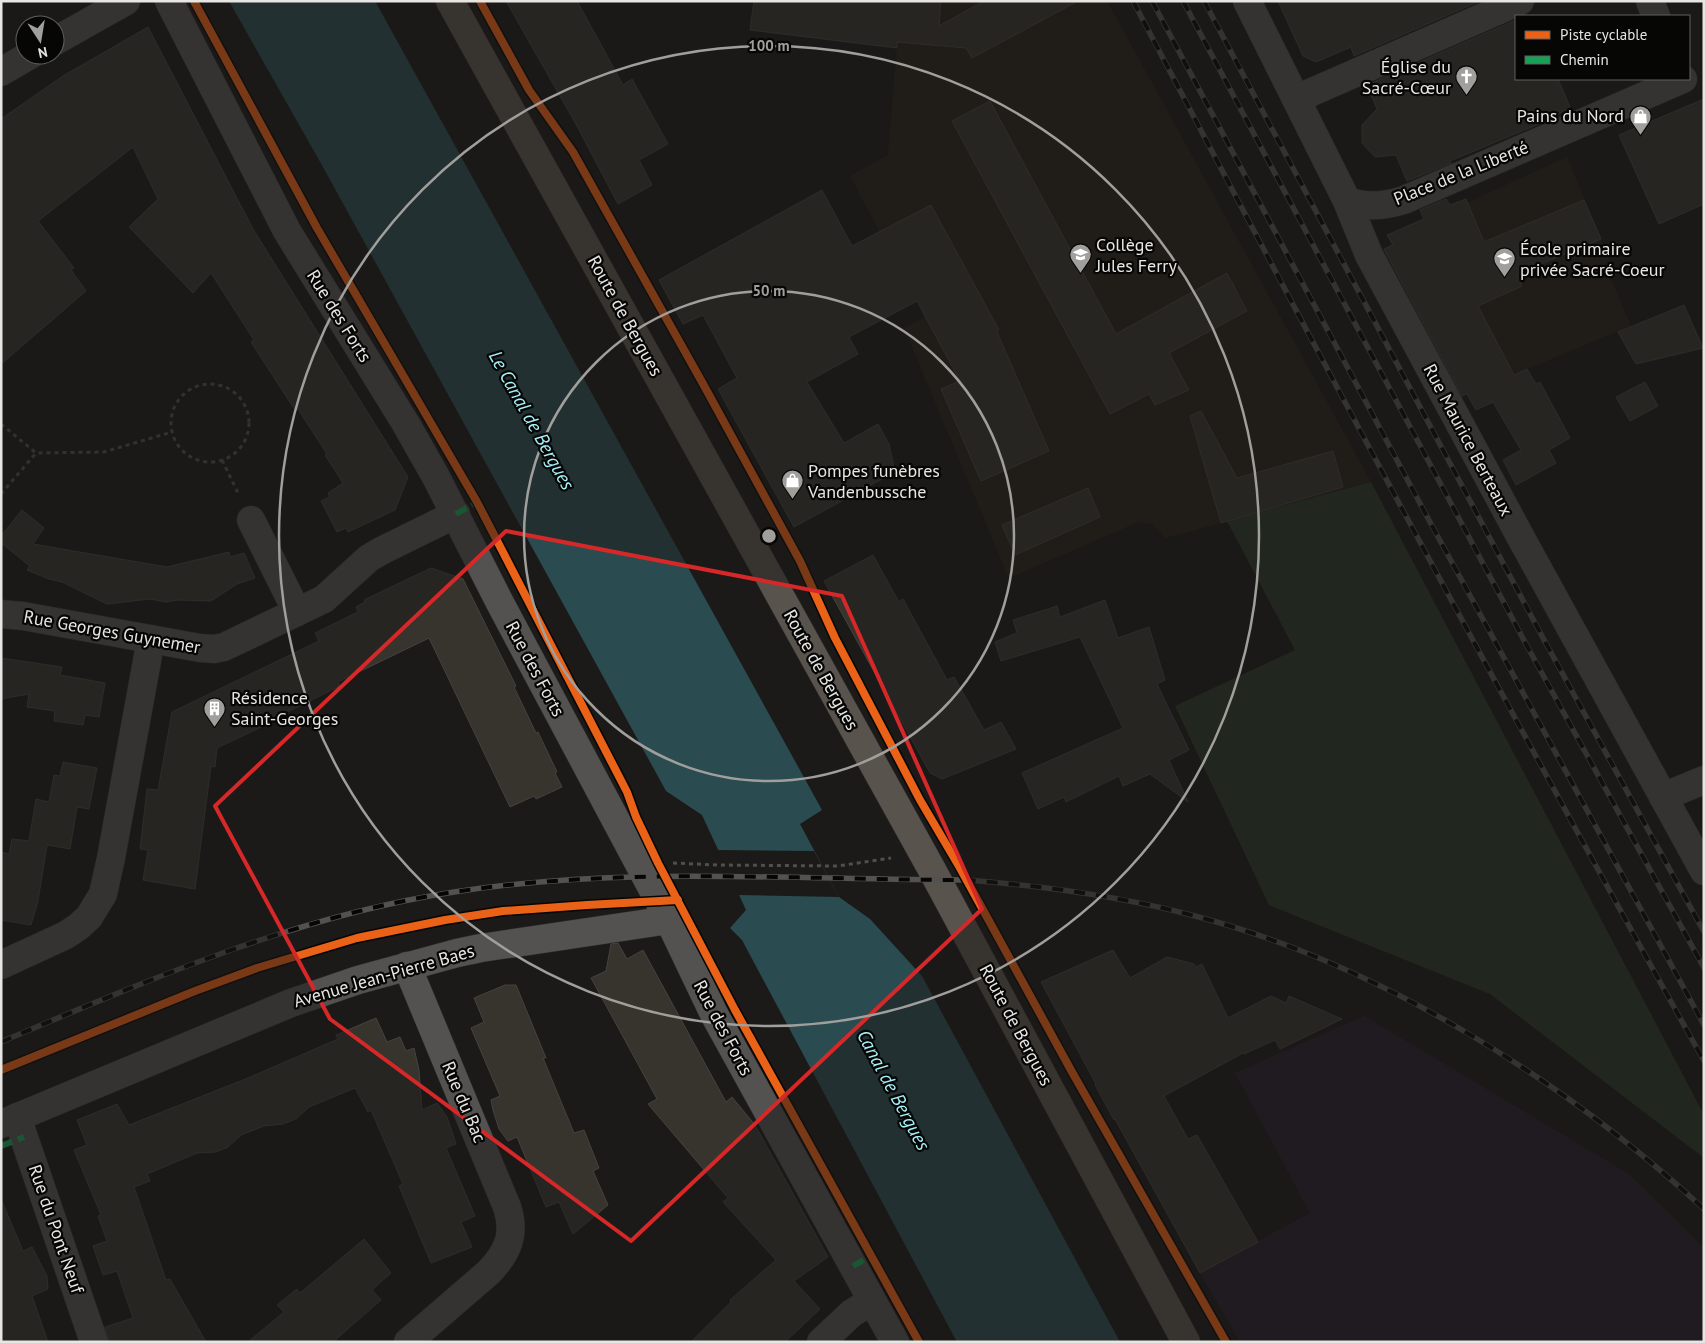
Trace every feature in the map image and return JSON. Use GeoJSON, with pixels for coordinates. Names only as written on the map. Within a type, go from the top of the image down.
{"type":"FeatureCollection","features":[{"type":"Feature","properties":{"kind":"main road","name":"Route de Bergues"},"geometry":{"type":"LineString","coordinates":[[450,1],[931,868],[1186,1342]]}},
{"type":"Feature","properties":{"kind":"street"},"geometry":{"type":"LineString","coordinates":[[65,35],[126,1]]}},
{"type":"Feature","properties":{"kind":"street","name":"Rue des Forts"},"geometry":{"type":"LineString","coordinates":[[168,1],[287,231],[406,424],[456,514],[499,601],[669,920],[714,1014],[895,1342]]}},
{"type":"Feature","properties":{"kind":"street","name":"Rue Maurice Berteaux"},"geometry":{"type":"LineString","coordinates":[[1247,1],[1347,201],[1369,254],[1515,528],[1704,870]]}},
{"type":"Feature","properties":{"kind":"street"},"geometry":{"type":"LineString","coordinates":[[1296,99],[1520,1]]}},
{"type":"Feature","properties":{"kind":"street"},"geometry":{"type":"LineString","coordinates":[[1650,1],[1656,15]]}},
{"type":"Feature","properties":{"kind":"street"},"geometry":{"type":"LineString","coordinates":[[1,72],[15,64]]}},
{"type":"Feature","properties":{"kind":"street"},"geometry":{"type":"LineString","coordinates":[[1690,76],[1704,70]]}},
{"type":"Feature","properties":{"kind":"street","name":"Place de la Liberté"},"geometry":{"type":"LineString","coordinates":[[1347,201],[1368,206],[1404,200],[1681,80]]}},
{"type":"Feature","properties":{"kind":"street","name":"Rue Georges Guynemer"},"geometry":{"type":"LineString","coordinates":[[1,614],[214,649],[235,643],[324,598],[358,567],[381,551],[456,514]]}},
{"type":"Feature","properties":{"kind":"street"},"geometry":{"type":"LineString","coordinates":[[251,520],[297,612]]}},
{"type":"Feature","properties":{"kind":"street"},"geometry":{"type":"LineString","coordinates":[[1,965],[66,935],[78,927],[89,917],[103,894],[151,639]]}},
{"type":"Feature","properties":{"kind":"street"},"geometry":{"type":"LineString","coordinates":[[1663,797],[1704,780]]}},
{"type":"Feature","properties":{"kind":"street","name":"Avenue Jean-Pierre Baes"},"geometry":{"type":"LineString","coordinates":[[9,1120],[291,1003],[333,988],[407,966],[481,948],[669,920]]}},
{"type":"Feature","properties":{"kind":"street","name":"Rue du Bac"},"geometry":{"type":"LineString","coordinates":[[407,966],[507,1207],[511,1229],[510,1240],[498,1262],[489,1272],[408,1342]]}},
{"type":"Feature","properties":{"kind":"street","name":"Rue du Pont Neuf"},"geometry":{"type":"LineString","coordinates":[[9,1120],[94,1342]]}},
{"type":"Feature","properties":{"kind":"street"},"geometry":{"type":"LineString","coordinates":[[820,1342],[852,1313],[872,1301]]}},
{"type":"Feature","properties":{"kind":"path"},"geometry":{"type":"LineString","coordinates":[[200,385],[224,386],[243,401],[248,412],[247,436],[242,446],[233,455],[222,460],[209,462],[197,459],[186,453],[177,444],[172,432],[171,420],[174,408],[180,398],[189,390],[200,385]]}},
{"type":"Feature","properties":{"kind":"path"},"geometry":{"type":"LineString","coordinates":[[1,424],[36,453],[104,452],[172,432]]}},
{"type":"Feature","properties":{"kind":"path"},"geometry":{"type":"LineString","coordinates":[[1,494],[36,453]]}},
{"type":"Feature","properties":{"kind":"path"},"geometry":{"type":"LineString","coordinates":[[222,460],[251,520]]}},
{"type":"Feature","properties":{"kind":"path"},"geometry":{"type":"LineString","coordinates":[[638,864],[838,866]]}},
{"type":"Feature","properties":{"kind":"highlighted area"},"geometry":{"type":"Polygon","coordinates":[[[506,531],[842,596],[982,909],[631,1241],[330,1019],[215,806],[506,531]]]}},
{"type":"Feature","properties":{"kind":"shaded area","name":"Collège Jules Ferry"},"geometry":{"type":"Polygon","coordinates":[[[901,1],[1107,1],[1371,482],[1165,538],[1152,524],[1138,522],[1009,578],[904,328],[925,317],[850,176],[888,155],[901,1]]]}},
{"type":"Feature","properties":{"kind":"shaded area","name":"École primaire privée Sacré-Coeur"},"geometry":{"type":"Polygon","coordinates":[[[1567,157],[1610,261],[1604,264],[1631,326],[1461,396],[1382,249],[1392,245],[1388,236],[1416,222],[1421,229],[1467,203],[1567,157]]]}},
{"type":"Feature","properties":{"kind":"shaded area"},"geometry":{"type":"Polygon","coordinates":[[[1364,1016],[1629,1174],[1704,1248],[1704,1342],[1240,1342],[1200,1273],[1310,1213],[1235,1073],[1364,1016]]]}},
{"type":"Feature","properties":{"kind":"green space"},"geometry":{"type":"Polygon","coordinates":[[[1371,482],[1704,1115],[1704,1158],[1490,994],[1269,905],[1175,706],[1295,650],[1227,521],[1371,482]]]}},
{"type":"Feature","properties":{"kind":"water"},"geometry":{"type":"Polygon","coordinates":[[[229,1],[375,1],[822,810],[800,824],[839,897],[870,919],[922,976],[1120,1342],[957,1342],[742,940],[730,928],[746,910],[702,815],[666,791],[323,167],[229,1]]]}},
{"type":"Feature","properties":{"kind":"pier"},"geometry":{"type":"Polygon","coordinates":[[[717,850],[814,851],[839,897],[738,895],[717,850]]]}},
{"type":"Feature","properties":{"kind":"building"},"geometry":{"type":"Polygon","coordinates":[[[506,1],[577,1],[623,85],[632,79],[668,144],[639,160],[652,185],[618,204],[577,126],[506,1]]]}},
{"type":"Feature","properties":{"kind":"building"},"geometry":{"type":"Polygon","coordinates":[[[754,1],[941,1],[939,26],[984,1],[1078,1],[972,58],[966,48],[897,42],[897,48],[750,30],[754,1]]]}},
{"type":"Feature","properties":{"kind":"building"},"geometry":{"type":"Polygon","coordinates":[[[1278,1],[1480,1],[1354,56],[1351,47],[1316,62],[1303,56],[1278,1]]]}},
{"type":"Feature","properties":{"kind":"building","name":"Église du Sacré-Cœur"},"geometry":{"type":"Polygon","coordinates":[[[1515,20],[1515,80],[1558,80],[1570,107],[1551,119],[1407,181],[1396,155],[1375,157],[1362,143],[1362,125],[1377,109],[1367,85],[1515,20]]]}},
{"type":"Feature","properties":{"kind":"building"},"geometry":{"type":"Polygon","coordinates":[[[148,27],[253,229],[408,477],[395,510],[348,532],[346,528],[337,532],[321,501],[330,497],[328,493],[343,483],[298,409],[295,410],[251,342],[254,340],[211,273],[193,293],[129,227],[158,199],[133,147],[38,221],[74,268],[71,270],[86,291],[1,364],[1,119],[63,76],[148,27]]]}},
{"type":"Feature","properties":{"kind":"building"},"geometry":{"type":"Polygon","coordinates":[[[1704,99],[1704,204],[1659,224],[1619,135],[1704,99]]]}},
{"type":"Feature","properties":{"kind":"building"},"geometry":{"type":"Polygon","coordinates":[[[990,101],[1116,334],[1227,273],[1247,311],[1169,353],[1189,390],[1155,405],[1149,394],[1110,414],[952,121],[990,101]]]}},
{"type":"Feature","properties":{"kind":"building"},"geometry":{"type":"Polygon","coordinates":[[[822,190],[852,246],[931,205],[999,330],[997,332],[1049,451],[981,481],[941,389],[960,381],[917,301],[849,337],[858,354],[807,382],[844,443],[878,424],[889,444],[895,472],[794,527],[718,389],[737,378],[703,315],[683,324],[659,280],[822,190]]]}},
{"type":"Feature","properties":{"kind":"building"},"geometry":{"type":"Polygon","coordinates":[[[1446,199],[1450,205],[1466,199],[1484,242],[1584,200],[1601,239],[1517,274],[1522,286],[1478,306],[1514,375],[1527,369],[1536,384],[1540,382],[1570,438],[1549,450],[1556,463],[1516,485],[1503,460],[1521,450],[1493,402],[1476,410],[1467,394],[1462,396],[1384,249],[1393,245],[1387,235],[1424,219],[1420,210],[1446,199]]]}},
{"type":"Feature","properties":{"kind":"building"},"geometry":{"type":"Polygon","coordinates":[[[1684,305],[1703,348],[1636,364],[1618,332],[1684,305]]]}},
{"type":"Feature","properties":{"kind":"building"},"geometry":{"type":"Polygon","coordinates":[[[1645,382],[1658,406],[1630,421],[1616,397],[1645,382]]]}},
{"type":"Feature","properties":{"kind":"building"},"geometry":{"type":"Polygon","coordinates":[[[1201,411],[1237,478],[1333,451],[1343,487],[1221,523],[1190,416],[1201,411]]]}},
{"type":"Feature","properties":{"kind":"building"},"geometry":{"type":"Polygon","coordinates":[[[1088,488],[1100,517],[1015,555],[1002,525],[1088,488]]]}},
{"type":"Feature","properties":{"kind":"building"},"geometry":{"type":"Polygon","coordinates":[[[22,510],[44,528],[33,544],[167,567],[229,552],[230,557],[244,553],[255,578],[237,584],[211,601],[178,600],[166,602],[150,599],[107,604],[62,582],[27,570],[30,566],[1,543],[1,536],[22,510]]]}},
{"type":"Feature","properties":{"kind":"building"},"geometry":{"type":"Polygon","coordinates":[[[873,555],[899,602],[903,599],[947,680],[954,677],[984,730],[1001,722],[1016,749],[942,779],[930,773],[824,581],[873,555]]]}},
{"type":"Feature","properties":{"kind":"building","name":"Résidence Saint-Georges"},"geometry":{"type":"Polygon","coordinates":[[[431,568],[463,579],[516,686],[514,687],[536,733],[538,732],[562,787],[536,799],[534,796],[510,807],[429,638],[338,682],[340,686],[273,719],[274,721],[217,748],[215,767],[211,766],[195,889],[143,880],[148,850],[140,849],[147,789],[158,790],[172,712],[319,641],[315,633],[358,612],[356,607],[365,602],[364,600],[431,568]]]}},
{"type":"Feature","properties":{"kind":"building"},"geometry":{"type":"Polygon","coordinates":[[[1105,600],[1118,638],[1149,627],[1165,680],[1157,684],[1189,750],[1169,760],[1188,802],[1150,774],[1123,786],[1119,776],[1066,802],[1064,797],[1038,809],[1022,773],[1123,728],[1080,637],[1001,661],[995,642],[1017,633],[1013,620],[1057,606],[1060,617],[1105,600]]]}},
{"type":"Feature","properties":{"kind":"building"},"geometry":{"type":"Polygon","coordinates":[[[1,658],[62,667],[60,675],[105,683],[99,717],[85,715],[83,725],[54,721],[55,711],[27,707],[29,694],[1,699],[1,658]]]}},
{"type":"Feature","properties":{"kind":"building"},"geometry":{"type":"Polygon","coordinates":[[[63,762],[97,768],[89,809],[77,807],[70,849],[47,845],[38,901],[31,925],[1,920],[1,852],[9,854],[12,839],[29,841],[36,799],[49,802],[54,775],[60,776],[63,762]]]}},
{"type":"Feature","properties":{"kind":"building"},"geometry":{"type":"Polygon","coordinates":[[[618,943],[627,959],[643,950],[726,1102],[732,1097],[755,1125],[828,1257],[794,1281],[820,1309],[785,1342],[691,1342],[731,1302],[730,1300],[776,1260],[723,1202],[728,1198],[648,1104],[657,1099],[591,978],[606,971],[611,944],[618,943]]]}},
{"type":"Feature","properties":{"kind":"building"},"geometry":{"type":"Polygon","coordinates":[[[1113,950],[1130,978],[1167,957],[1194,964],[1196,967],[1202,964],[1228,1018],[1271,996],[1286,1003],[1289,996],[1342,1019],[1280,1049],[1275,1040],[1243,1053],[1164,1096],[1188,1139],[1197,1135],[1258,1242],[1200,1273],[1114,1120],[1041,982],[1113,950]]]}},
{"type":"Feature","properties":{"kind":"building"},"geometry":{"type":"Polygon","coordinates":[[[505,985],[516,985],[574,1133],[584,1130],[599,1168],[593,1171],[608,1205],[573,1234],[559,1202],[546,1207],[517,1137],[508,1141],[499,1129],[493,1110],[491,1100],[500,1096],[471,1028],[484,1022],[474,998],[505,985]]]}},
{"type":"Feature","properties":{"kind":"building"},"geometry":{"type":"Polygon","coordinates":[[[376,1018],[387,1042],[400,1037],[406,1051],[414,1048],[419,1070],[422,1110],[437,1103],[447,1117],[456,1144],[446,1148],[475,1216],[461,1222],[472,1247],[431,1263],[399,1186],[403,1184],[371,1110],[368,1112],[355,1088],[309,1107],[296,1119],[283,1124],[264,1126],[241,1135],[228,1147],[216,1152],[197,1153],[147,1174],[150,1181],[134,1187],[166,1280],[170,1279],[206,1342],[109,1342],[105,1327],[133,1318],[117,1271],[103,1275],[93,1246],[107,1241],[98,1216],[101,1215],[74,1150],[87,1145],[77,1120],[117,1104],[129,1125],[248,1078],[338,1039],[336,1035],[376,1018]]]}},
{"type":"Feature","properties":{"kind":"building"},"geometry":{"type":"Polygon","coordinates":[[[1,1199],[23,1251],[32,1247],[47,1276],[48,1289],[32,1296],[48,1342],[1,1342],[1,1199]]]}},
{"type":"Feature","properties":{"kind":"building"},"geometry":{"type":"Polygon","coordinates":[[[364,1239],[391,1273],[372,1290],[381,1300],[333,1342],[248,1342],[284,1312],[277,1305],[297,1289],[300,1293],[364,1239]]]}},
{"type":"Feature","properties":{"kind":"railway"},"geometry":{"type":"LineString","coordinates":[[1133,1],[1415,532],[1558,797],[1704,1061]]}},
{"type":"Feature","properties":{"kind":"railway"},"geometry":{"type":"LineString","coordinates":[[1152,1],[1431,524],[1704,1025]]}},
{"type":"Feature","properties":{"kind":"railway"},"geometry":{"type":"LineString","coordinates":[[1183,1],[1527,646],[1704,968]]}},
{"type":"Feature","properties":{"kind":"railway"},"geometry":{"type":"LineString","coordinates":[[1204,1],[1543,638],[1704,932]]}},
{"type":"Feature","properties":{"kind":"railway"},"geometry":{"type":"LineString","coordinates":[[1,1042],[167,974],[280,934],[337,917],[395,903],[454,892],[518,884],[646,877],[710,876],[996,882],[1082,893],[1167,909],[1264,937],[1333,964],[1400,996],[1466,1032],[1530,1073],[1592,1116],[1650,1162],[1704,1209]]}},
{"type":"Feature","properties":{"kind":"marked path"},"geometry":{"type":"LineString","coordinates":[[456,514],[477,502]]}},
{"type":"Feature","properties":{"kind":"marked path"},"geometry":{"type":"LineString","coordinates":[[1,1146],[24,1137]]}},
{"type":"Feature","properties":{"kind":"marked path"},"geometry":{"type":"LineString","coordinates":[[853,1266],[871,1256]]}},
{"type":"Feature","properties":{"kind":"cycle path"},"geometry":{"type":"LineString","coordinates":[[194,1],[317,228],[477,502],[627,792],[636,817],[658,863],[735,1010],[919,1342]]}},
{"type":"Feature","properties":{"kind":"cycle path"},"geometry":{"type":"LineString","coordinates":[[480,1],[529,90],[573,152],[702,382],[800,561],[835,638],[920,800],[1226,1342]]}},
{"type":"Feature","properties":{"kind":"cycle path"},"geometry":{"type":"LineString","coordinates":[[1,1070],[195,991],[257,968],[357,938],[445,920],[503,911],[678,900]]}},
{"type":"Feature","properties":{"kind":"place","name":"Église du Sacré-Cœur"},"geometry":{"type":"Point","coordinates":[1467,96]}},
{"type":"Feature","properties":{"kind":"place","name":"Pains du Nord"},"geometry":{"type":"Point","coordinates":[1640,135]}},
{"type":"Feature","properties":{"kind":"place","name":"Collège Jules Ferry"},"geometry":{"type":"Point","coordinates":[1080,274]}},
{"type":"Feature","properties":{"kind":"place","name":"École primaire privée Sacré-Coeur"},"geometry":{"type":"Point","coordinates":[1504,278]}},
{"type":"Feature","properties":{"kind":"place","name":"Pompes funèbres Vandenbussche"},"geometry":{"type":"Point","coordinates":[792,500]}},
{"type":"Feature","properties":{"kind":"place","name":"Résidence Saint-Georges"},"geometry":{"type":"Point","coordinates":[215,727]}},
{"type":"Feature","properties":{"kind":"water label","name":"Le Canal de Bergues"},"geometry":{"type":"Point","coordinates":[532,420]}},
{"type":"Feature","properties":{"kind":"water label","name":"Canal de Bergues"},"geometry":{"type":"Point","coordinates":[894,1090]}}]}
